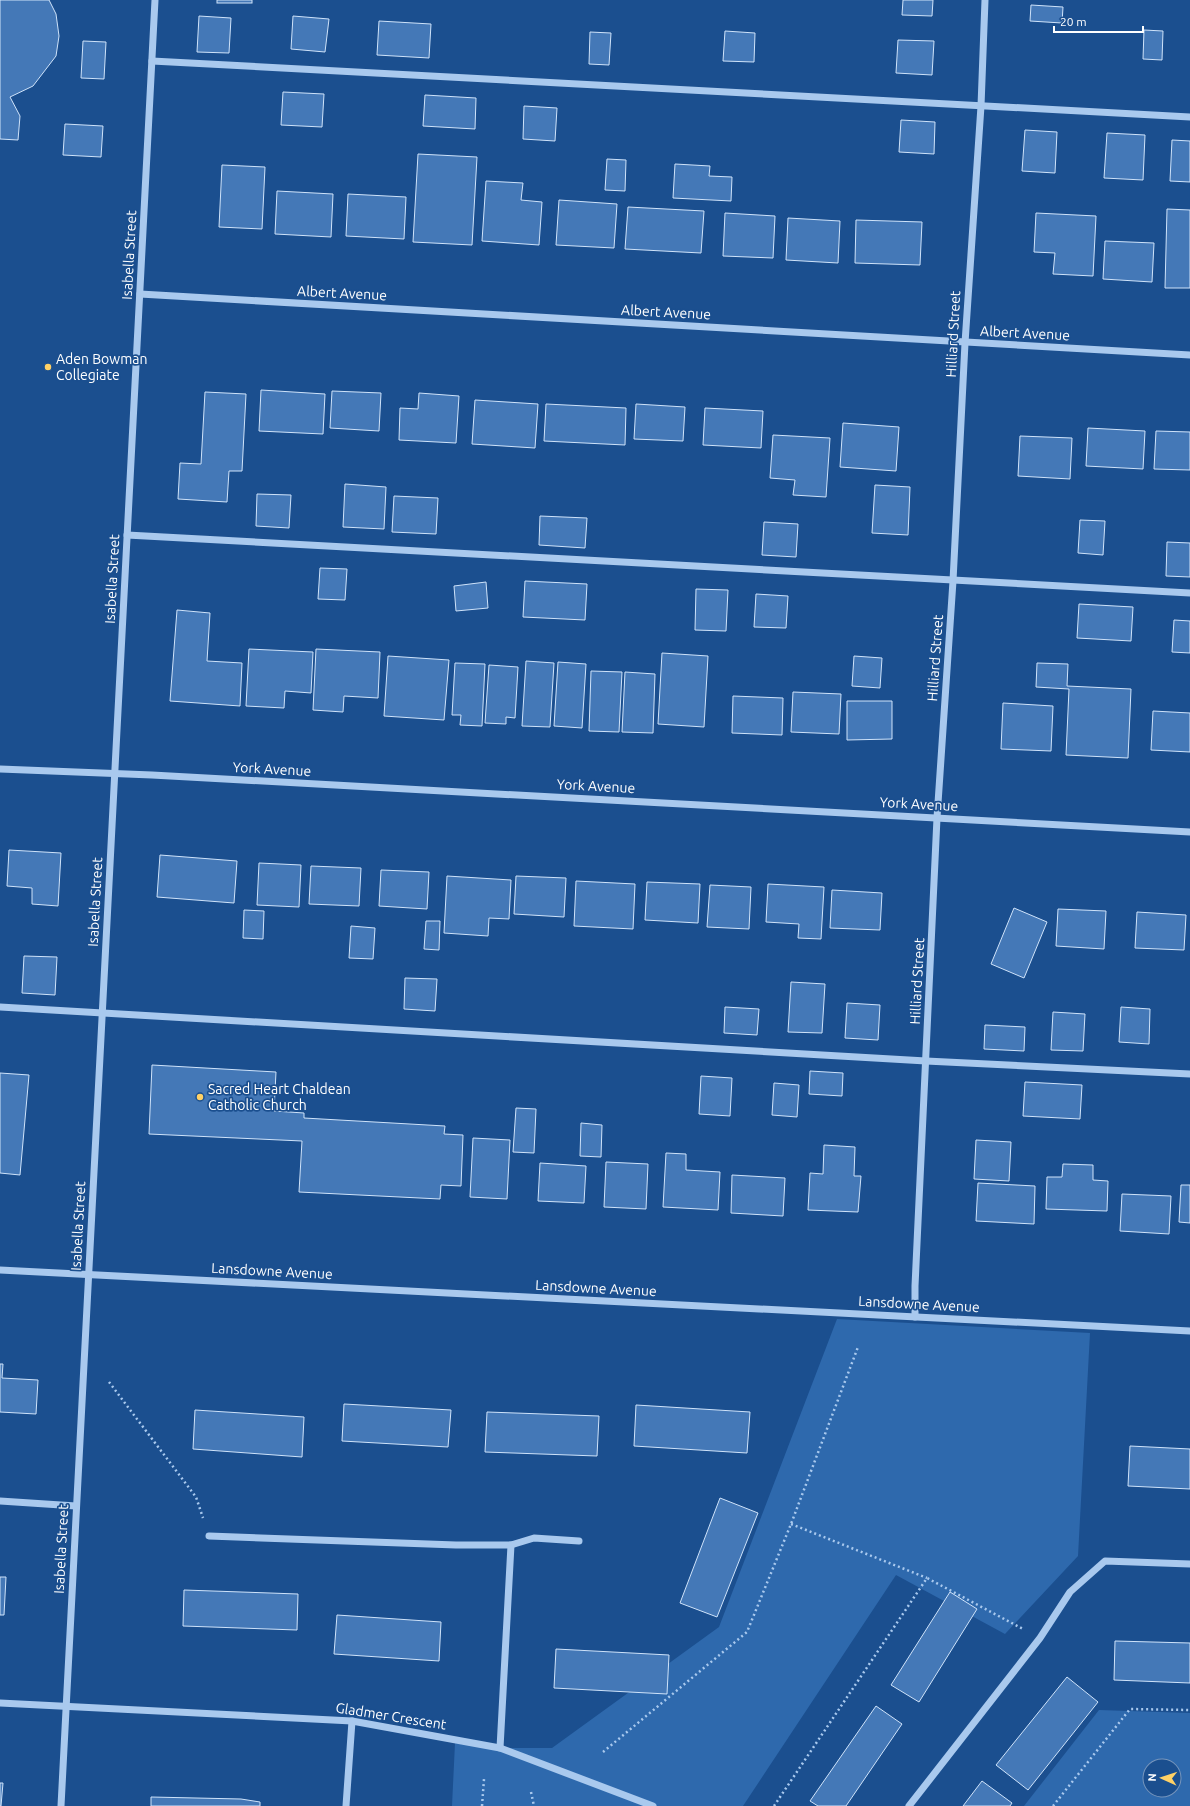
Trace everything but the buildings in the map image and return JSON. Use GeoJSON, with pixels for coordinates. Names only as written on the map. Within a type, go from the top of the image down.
{"type":"FeatureCollection","features":[{"type":"Feature","properties":{"kind":"street","name":"Isabella Street"},"geometry":{"type":"LineString","coordinates":[[61,1806],[155,0]]}},
{"type":"Feature","properties":{"kind":"street","name":"Hilliard Street"},"geometry":{"type":"LineString","coordinates":[[914,1317],[937,818],[953,581],[965,343],[981,106],[985,0]]}},
{"type":"Feature","properties":{"kind":"street"},"geometry":{"type":"LineString","coordinates":[[152,61],[1190,117]]}},
{"type":"Feature","properties":{"kind":"street","name":"Albert Avenue"},"geometry":{"type":"LineString","coordinates":[[140,294],[1190,355]]}},
{"type":"Feature","properties":{"kind":"street"},"geometry":{"type":"LineString","coordinates":[[127,535],[1190,594]]}},
{"type":"Feature","properties":{"kind":"street","name":"York Avenue"},"geometry":{"type":"LineString","coordinates":[[0,769],[115,773],[1190,832]]}},
{"type":"Feature","properties":{"kind":"street"},"geometry":{"type":"LineString","coordinates":[[0,1007],[926,1062],[1190,1074]]}},
{"type":"Feature","properties":{"kind":"street","name":"Lansdowne Avenue"},"geometry":{"type":"LineString","coordinates":[[0,1270],[1190,1331]]}},
{"type":"Feature","properties":{"kind":"street"},"geometry":{"type":"LineString","coordinates":[[0,1501],[76,1506]]}},
{"type":"Feature","properties":{"kind":"street"},"geometry":{"type":"LineString","coordinates":[[209,1536],[511,1546],[534,1538],[579,1541]]}},
{"type":"Feature","properties":{"kind":"street"},"geometry":{"type":"LineString","coordinates":[[500,1748],[511,1546]]}},
{"type":"Feature","properties":{"kind":"street"},"geometry":{"type":"LineString","coordinates":[[909,1806],[1040,1638],[1070,1592],[1106,1561],[1190,1564]]}},
{"type":"Feature","properties":{"kind":"street","name":"Gladmer Crescent"},"geometry":{"type":"LineString","coordinates":[[0,1703],[352,1721],[500,1748],[653,1806]]}},
{"type":"Feature","properties":{"kind":"street"},"geometry":{"type":"LineString","coordinates":[[346,1806],[352,1721]]}},
{"type":"Feature","properties":{"kind":"path"},"geometry":{"type":"LineString","coordinates":[[603,1752],[747,1632],[791,1524],[858,1347]]}},
{"type":"Feature","properties":{"kind":"path"},"geometry":{"type":"LineString","coordinates":[[109,1382],[196,1497],[209,1536]]}},
{"type":"Feature","properties":{"kind":"path"},"geometry":{"type":"LineString","coordinates":[[791,1524],[927,1578],[1040,1638]]}},
{"type":"Feature","properties":{"kind":"path"},"geometry":{"type":"LineString","coordinates":[[774,1806],[927,1578]]}},
{"type":"Feature","properties":{"kind":"path"},"geometry":{"type":"LineString","coordinates":[[1054,1806],[1130,1709],[1190,1710]]}},
{"type":"Feature","properties":{"kind":"path"},"geometry":{"type":"LineString","coordinates":[[482,1806],[484,1779]]}},
{"type":"Feature","properties":{"kind":"path"},"geometry":{"type":"LineString","coordinates":[[530,1792],[534,1806]]}},
{"type":"Feature","properties":{"kind":"shaded area"},"geometry":{"type":"Polygon","coordinates":[[[837,1319],[1090,1333],[1078,1556],[1005,1634],[896,1575],[743,1806],[452,1806],[455,1743],[500,1748],[552,1748],[719,1627],[837,1319]]]}},
{"type":"Feature","properties":{"kind":"shaded area"},"geometry":{"type":"Polygon","coordinates":[[[1099,1710],[1190,1713],[1190,1806],[1024,1806],[1099,1710]]]}},
{"type":"Feature","properties":{"kind":"place","name":"Aden Bowman Collegiate"},"geometry":{"type":"Point","coordinates":[48,367]}},
{"type":"Feature","properties":{"kind":"place","name":"Sacred Heart Chaldean Catholic Church"},"geometry":{"type":"Point","coordinates":[200,1097]}}]}
